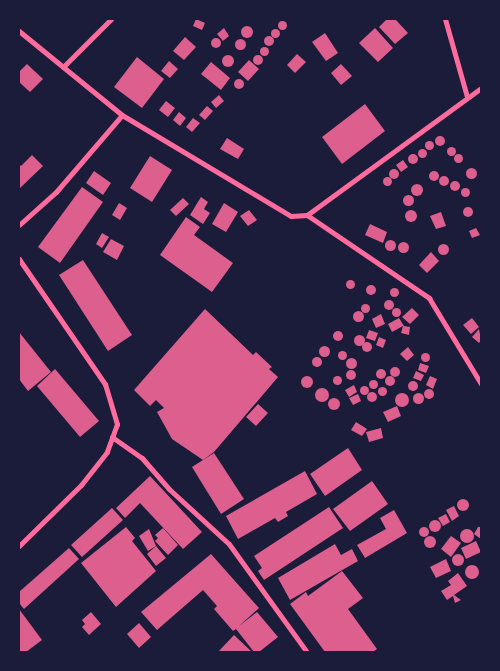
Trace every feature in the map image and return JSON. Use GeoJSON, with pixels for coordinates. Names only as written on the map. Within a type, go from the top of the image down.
{"type":"FeatureCollection","features":[{"type":"Feature","properties":{"kind":"street"},"geometry":{"type":"LineString","coordinates":[[63,67],[111,19]]}},
{"type":"Feature","properties":{"kind":"street"},"geometry":{"type":"LineString","coordinates":[[445,19],[467,97]]}},
{"type":"Feature","properties":{"kind":"street"},"geometry":{"type":"LineString","coordinates":[[19,31],[122,115],[291,216],[307,215],[481,88]]}},
{"type":"Feature","properties":{"kind":"street"},"geometry":{"type":"LineString","coordinates":[[19,225],[56,192],[122,115]]}},
{"type":"Feature","properties":{"kind":"street"},"geometry":{"type":"LineString","coordinates":[[307,215],[429,298],[481,384]]}},
{"type":"Feature","properties":{"kind":"street"},"geometry":{"type":"LineString","coordinates":[[19,259],[105,384],[117,424],[107,452],[81,485],[19,546]]}},
{"type":"Feature","properties":{"kind":"street"},"geometry":{"type":"LineString","coordinates":[[112,437],[142,458],[170,489],[229,544],[283,614],[307,652]]}},
{"type":"Feature","properties":{"kind":"building"},"geometry":{"type":"Polygon","coordinates":[[[196,19],[205,23],[202,30],[193,26],[196,19]]]}},
{"type":"Feature","properties":{"kind":"building"},"geometry":{"type":"Polygon","coordinates":[[[387,19],[395,19],[408,33],[395,44],[379,27],[387,19]]]}},
{"type":"Feature","properties":{"kind":"building"},"geometry":{"type":"Polygon","coordinates":[[[282,20],[287,25],[282,30],[277,25],[282,20]]]}},
{"type":"Feature","properties":{"kind":"building"},"geometry":{"type":"Polygon","coordinates":[[[245,26],[249,26],[253,32],[249,38],[245,38],[241,34],[241,30],[245,26]]]}},
{"type":"Feature","properties":{"kind":"building"},"geometry":{"type":"Polygon","coordinates":[[[224,28],[229,36],[223,41],[217,34],[224,28]]]}},
{"type":"Feature","properties":{"kind":"building"},"geometry":{"type":"Polygon","coordinates":[[[275,28],[280,33],[275,38],[270,33],[275,28]]]}},
{"type":"Feature","properties":{"kind":"building"},"geometry":{"type":"Polygon","coordinates":[[[375,28],[393,48],[378,62],[359,43],[375,28]]]}},
{"type":"Feature","properties":{"kind":"building"},"geometry":{"type":"Polygon","coordinates":[[[325,33],[338,53],[326,61],[312,42],[325,33]]]}},
{"type":"Feature","properties":{"kind":"building"},"geometry":{"type":"Polygon","coordinates":[[[269,36],[274,41],[269,46],[264,41],[269,36]]]}},
{"type":"Feature","properties":{"kind":"building"},"geometry":{"type":"Polygon","coordinates":[[[185,37],[196,47],[184,60],[173,51],[185,37]]]}},
{"type":"Feature","properties":{"kind":"building"},"geometry":{"type":"Polygon","coordinates":[[[214,38],[218,38],[221,43],[220,47],[214,48],[211,45],[211,41],[214,38]]]}},
{"type":"Feature","properties":{"kind":"building"},"geometry":{"type":"Polygon","coordinates":[[[238,39],[242,39],[245,44],[244,48],[238,49],[235,46],[235,42],[238,39]]]}},
{"type":"Feature","properties":{"kind":"building"},"geometry":{"type":"Polygon","coordinates":[[[264,46],[269,51],[264,56],[259,51],[264,46]]]}},
{"type":"Feature","properties":{"kind":"building"},"geometry":{"type":"Polygon","coordinates":[[[297,54],[306,62],[295,73],[287,65],[297,54]]]}},
{"type":"Feature","properties":{"kind":"building"},"geometry":{"type":"Polygon","coordinates":[[[228,55],[234,61],[228,67],[222,61],[228,55]]]}},
{"type":"Feature","properties":{"kind":"building"},"geometry":{"type":"Polygon","coordinates":[[[258,55],[263,60],[258,65],[253,60],[258,55]]]}},
{"type":"Feature","properties":{"kind":"building"},"geometry":{"type":"Polygon","coordinates":[[[137,57],[164,79],[142,108],[114,87],[137,57]]]}},
{"type":"Feature","properties":{"kind":"building"},"geometry":{"type":"Polygon","coordinates":[[[249,60],[259,69],[248,81],[238,72],[249,60]]]}},
{"type":"Feature","properties":{"kind":"building"},"geometry":{"type":"Polygon","coordinates":[[[169,61],[178,69],[170,78],[161,71],[169,61]]]}},
{"type":"Feature","properties":{"kind":"building"},"geometry":{"type":"Polygon","coordinates":[[[211,62],[230,78],[221,90],[201,74],[211,62]]]}},
{"type":"Feature","properties":{"kind":"building"},"geometry":{"type":"Polygon","coordinates":[[[27,64],[43,79],[30,92],[19,82],[19,72],[27,64]]]}},
{"type":"Feature","properties":{"kind":"building"},"geometry":{"type":"Polygon","coordinates":[[[341,64],[352,76],[341,85],[331,73],[341,64]]]}},
{"type":"Feature","properties":{"kind":"building"},"geometry":{"type":"Polygon","coordinates":[[[237,79],[241,79],[244,84],[243,88],[237,89],[234,86],[234,82],[237,79]]]}},
{"type":"Feature","properties":{"kind":"building"},"geometry":{"type":"Polygon","coordinates":[[[219,95],[224,101],[216,108],[211,102],[219,95]]]}},
{"type":"Feature","properties":{"kind":"building"},"geometry":{"type":"Polygon","coordinates":[[[166,101],[175,108],[168,117],[159,110],[166,101]]]}},
{"type":"Feature","properties":{"kind":"building"},"geometry":{"type":"Polygon","coordinates":[[[365,104],[385,131],[342,164],[322,137],[365,104]]]}},
{"type":"Feature","properties":{"kind":"building"},"geometry":{"type":"Polygon","coordinates":[[[207,106],[213,111],[205,120],[199,115],[207,106]]]}},
{"type":"Feature","properties":{"kind":"building"},"geometry":{"type":"Polygon","coordinates":[[[179,112],[186,118],[180,126],[173,120],[179,112]]]}},
{"type":"Feature","properties":{"kind":"building"},"geometry":{"type":"Polygon","coordinates":[[[193,118],[200,123],[192,132],[186,127],[193,118]]]}},
{"type":"Feature","properties":{"kind":"building"},"geometry":{"type":"Polygon","coordinates":[[[438,136],[442,136],[445,141],[444,145],[438,146],[435,143],[435,139],[438,136]]]}},
{"type":"Feature","properties":{"kind":"building"},"geometry":{"type":"Polygon","coordinates":[[[227,138],[244,149],[238,159],[220,149],[227,138]]]}},
{"type":"Feature","properties":{"kind":"building"},"geometry":{"type":"Polygon","coordinates":[[[429,141],[433,145],[429,149],[425,145],[429,141]]]}},
{"type":"Feature","properties":{"kind":"building"},"geometry":{"type":"Polygon","coordinates":[[[451,147],[455,151],[451,155],[447,151],[451,147]]]}},
{"type":"Feature","properties":{"kind":"building"},"geometry":{"type":"Polygon","coordinates":[[[422,148],[427,153],[422,158],[417,153],[422,148]]]}},
{"type":"Feature","properties":{"kind":"building"},"geometry":{"type":"Polygon","coordinates":[[[458,153],[463,158],[458,163],[453,158],[458,153]]]}},
{"type":"Feature","properties":{"kind":"building"},"geometry":{"type":"Polygon","coordinates":[[[413,154],[418,159],[413,164],[408,159],[413,154]]]}},
{"type":"Feature","properties":{"kind":"building"},"geometry":{"type":"Polygon","coordinates":[[[32,155],[43,166],[19,189],[19,164],[21,166],[32,155]]]}},
{"type":"Feature","properties":{"kind":"building"},"geometry":{"type":"Polygon","coordinates":[[[150,156],[172,170],[152,202],[130,188],[150,156]]]}},
{"type":"Feature","properties":{"kind":"building"},"geometry":{"type":"Polygon","coordinates":[[[403,160],[408,167],[401,172],[396,165],[403,160]]]}},
{"type":"Feature","properties":{"kind":"building"},"geometry":{"type":"Polygon","coordinates":[[[469,168],[473,168],[476,173],[475,177],[469,178],[466,175],[466,171],[469,168]]]}},
{"type":"Feature","properties":{"kind":"building"},"geometry":{"type":"Polygon","coordinates":[[[392,169],[396,169],[399,174],[396,179],[392,179],[389,176],[389,172],[392,169]]]}},
{"type":"Feature","properties":{"kind":"building"},"geometry":{"type":"Polygon","coordinates":[[[94,171],[111,183],[103,195],[86,183],[94,171]]]}},
{"type":"Feature","properties":{"kind":"building"},"geometry":{"type":"Polygon","coordinates":[[[434,171],[439,176],[434,181],[429,176],[434,171]]]}},
{"type":"Feature","properties":{"kind":"building"},"geometry":{"type":"Polygon","coordinates":[[[387,176],[392,181],[387,186],[382,181],[387,176]]]}},
{"type":"Feature","properties":{"kind":"building"},"geometry":{"type":"Polygon","coordinates":[[[444,176],[449,181],[444,186],[439,181],[444,176]]]}},
{"type":"Feature","properties":{"kind":"building"},"geometry":{"type":"Polygon","coordinates":[[[453,181],[457,181],[460,186],[459,190],[453,191],[450,188],[450,184],[453,181]]]}},
{"type":"Feature","properties":{"kind":"building"},"geometry":{"type":"Polygon","coordinates":[[[417,184],[423,190],[417,196],[411,190],[417,184]]]}},
{"type":"Feature","properties":{"kind":"building"},"geometry":{"type":"Polygon","coordinates":[[[82,187],[103,202],[60,263],[38,247],[82,187]]]}},
{"type":"Feature","properties":{"kind":"building"},"geometry":{"type":"Polygon","coordinates":[[[465,187],[470,192],[465,197],[460,192],[465,187]]]}},
{"type":"Feature","properties":{"kind":"building"},"geometry":{"type":"Polygon","coordinates":[[[408,194],[414,200],[408,206],[402,200],[408,194]]]}},
{"type":"Feature","properties":{"kind":"building"},"geometry":{"type":"Polygon","coordinates":[[[201,197],[208,202],[204,209],[210,213],[203,224],[190,215],[201,197]]]}},
{"type":"Feature","properties":{"kind":"building"},"geometry":{"type":"Polygon","coordinates":[[[183,198],[189,204],[176,216],[170,210],[183,198]]]}},
{"type":"Feature","properties":{"kind":"building"},"geometry":{"type":"Polygon","coordinates":[[[119,203],[127,208],[120,220],[112,215],[119,203]]]}},
{"type":"Feature","properties":{"kind":"building"},"geometry":{"type":"Polygon","coordinates":[[[224,203],[238,212],[226,232],[212,224],[224,203]]]}},
{"type":"Feature","properties":{"kind":"building"},"geometry":{"type":"Polygon","coordinates":[[[468,207],[473,212],[468,217],[463,212],[468,207]]]}},
{"type":"Feature","properties":{"kind":"building"},"geometry":{"type":"Polygon","coordinates":[[[249,210],[257,220],[248,226],[240,216],[249,210]]]}},
{"type":"Feature","properties":{"kind":"building"},"geometry":{"type":"Polygon","coordinates":[[[409,210],[413,210],[417,216],[413,222],[409,222],[405,218],[405,214],[409,210]]]}},
{"type":"Feature","properties":{"kind":"building"},"geometry":{"type":"Polygon","coordinates":[[[441,212],[446,226],[436,229],[430,216],[441,212]]]}},
{"type":"Feature","properties":{"kind":"building"},"geometry":{"type":"Polygon","coordinates":[[[186,217],[200,227],[194,235],[233,263],[212,292],[160,255],[186,217]]]}},
{"type":"Feature","properties":{"kind":"building"},"geometry":{"type":"Polygon","coordinates":[[[370,224],[387,232],[383,243],[365,235],[370,224]]]}},
{"type":"Feature","properties":{"kind":"building"},"geometry":{"type":"Polygon","coordinates":[[[476,228],[480,235],[472,238],[469,231],[476,228]]]}},
{"type":"Feature","properties":{"kind":"building"},"geometry":{"type":"Polygon","coordinates":[[[102,233],[109,237],[102,248],[96,244],[102,233]]]}},
{"type":"Feature","properties":{"kind":"building"},"geometry":{"type":"Polygon","coordinates":[[[111,239],[124,246],[117,260],[103,252],[111,239]]]}},
{"type":"Feature","properties":{"kind":"building"},"geometry":{"type":"Polygon","coordinates":[[[390,239],[396,245],[390,251],[384,245],[390,239]]]}},
{"type":"Feature","properties":{"kind":"building"},"geometry":{"type":"Polygon","coordinates":[[[401,242],[405,242],[408,247],[407,251],[401,252],[398,249],[398,245],[401,242]]]}},
{"type":"Feature","properties":{"kind":"building"},"geometry":{"type":"Polygon","coordinates":[[[441,244],[445,244],[448,249],[447,253],[441,254],[438,251],[438,247],[441,244]]]}},
{"type":"Feature","properties":{"kind":"building"},"geometry":{"type":"Polygon","coordinates":[[[431,252],[439,261],[427,273],[419,265],[431,252]]]}},
{"type":"Feature","properties":{"kind":"building"},"geometry":{"type":"Polygon","coordinates":[[[83,260],[132,335],[108,351],[59,275],[83,260]]]}},
{"type":"Feature","properties":{"kind":"building"},"geometry":{"type":"Polygon","coordinates":[[[350,279],[355,284],[350,289],[345,284],[350,279]]]}},
{"type":"Feature","properties":{"kind":"building"},"geometry":{"type":"Polygon","coordinates":[[[371,285],[376,290],[371,295],[366,290],[371,285]]]}},
{"type":"Feature","properties":{"kind":"building"},"geometry":{"type":"Polygon","coordinates":[[[394,287],[399,292],[394,297],[389,292],[394,287]]]}},
{"type":"Feature","properties":{"kind":"building"},"geometry":{"type":"Polygon","coordinates":[[[389,300],[394,305],[389,310],[384,305],[389,300]]]}},
{"type":"Feature","properties":{"kind":"building"},"geometry":{"type":"Polygon","coordinates":[[[365,304],[369,308],[365,312],[361,308],[365,304]]]}},
{"type":"Feature","properties":{"kind":"building"},"geometry":{"type":"Polygon","coordinates":[[[396,308],[400,312],[396,316],[392,312],[396,308]]]}},
{"type":"Feature","properties":{"kind":"building"},"geometry":{"type":"Polygon","coordinates":[[[412,308],[419,315],[410,324],[402,317],[412,308]]]}},
{"type":"Feature","properties":{"kind":"building"},"geometry":{"type":"Polygon","coordinates":[[[205,309],[253,355],[256,352],[272,367],[269,369],[278,377],[214,452],[203,460],[172,439],[157,412],[164,408],[156,400],[150,406],[134,390],[205,309]]]}},
{"type":"Feature","properties":{"kind":"building"},"geometry":{"type":"Polygon","coordinates":[[[356,311],[360,311],[363,316],[362,320],[356,321],[353,318],[353,314],[356,311]]]}},
{"type":"Feature","properties":{"kind":"building"},"geometry":{"type":"Polygon","coordinates":[[[381,314],[385,324],[376,328],[372,319],[381,314]]]}},
{"type":"Feature","properties":{"kind":"building"},"geometry":{"type":"Polygon","coordinates":[[[399,318],[404,326],[410,327],[409,335],[401,333],[403,326],[392,332],[388,324],[399,318]]]}},
{"type":"Feature","properties":{"kind":"building"},"geometry":{"type":"Polygon","coordinates":[[[472,318],[479,327],[471,334],[463,325],[472,318]]]}},
{"type":"Feature","properties":{"kind":"building"},"geometry":{"type":"Polygon","coordinates":[[[479,329],[481,340],[479,343],[472,337],[479,329]]]}},
{"type":"Feature","properties":{"kind":"building"},"geometry":{"type":"Polygon","coordinates":[[[369,330],[378,333],[375,341],[366,338],[369,330]]]}},
{"type":"Feature","properties":{"kind":"building"},"geometry":{"type":"Polygon","coordinates":[[[338,331],[343,336],[338,341],[333,336],[338,331]]]}},
{"type":"Feature","properties":{"kind":"building"},"geometry":{"type":"Polygon","coordinates":[[[19,332],[51,372],[28,391],[19,379],[19,332]]]}},
{"type":"Feature","properties":{"kind":"building"},"geometry":{"type":"Polygon","coordinates":[[[357,335],[361,335],[364,340],[363,344],[357,345],[354,342],[354,338],[357,335]]]}},
{"type":"Feature","properties":{"kind":"building"},"geometry":{"type":"Polygon","coordinates":[[[379,337],[386,340],[383,348],[376,345],[379,337]]]}},
{"type":"Feature","properties":{"kind":"building"},"geometry":{"type":"Polygon","coordinates":[[[367,342],[372,347],[367,352],[362,347],[367,342]]]}},
{"type":"Feature","properties":{"kind":"building"},"geometry":{"type":"Polygon","coordinates":[[[322,346],[326,346],[329,351],[328,355],[322,356],[319,353],[319,349],[322,346]]]}},
{"type":"Feature","properties":{"kind":"building"},"geometry":{"type":"Polygon","coordinates":[[[408,347],[414,355],[407,361],[400,354],[408,347]]]}},
{"type":"Feature","properties":{"kind":"building"},"geometry":{"type":"Polygon","coordinates":[[[342,351],[346,355],[342,359],[338,355],[342,351]]]}},
{"type":"Feature","properties":{"kind":"building"},"geometry":{"type":"Polygon","coordinates":[[[425,353],[429,357],[425,361],[421,357],[425,353]]]}},
{"type":"Feature","properties":{"kind":"building"},"geometry":{"type":"Polygon","coordinates":[[[315,357],[319,357],[322,362],[321,366],[315,367],[312,364],[312,360],[315,357]]]}},
{"type":"Feature","properties":{"kind":"building"},"geometry":{"type":"Polygon","coordinates":[[[349,358],[353,358],[356,363],[355,367],[349,368],[346,365],[346,361],[349,358]]]}},
{"type":"Feature","properties":{"kind":"building"},"geometry":{"type":"Polygon","coordinates":[[[420,363],[429,366],[426,373],[418,370],[420,363]]]}},
{"type":"Feature","properties":{"kind":"building"},"geometry":{"type":"Polygon","coordinates":[[[395,367],[400,372],[395,377],[390,372],[395,367]]]}},
{"type":"Feature","properties":{"kind":"building"},"geometry":{"type":"Polygon","coordinates":[[[55,369],[99,421],[80,437],[37,386],[55,369]]]}},
{"type":"Feature","properties":{"kind":"building"},"geometry":{"type":"Polygon","coordinates":[[[381,369],[386,374],[381,379],[376,374],[381,369]]]}},
{"type":"Feature","properties":{"kind":"building"},"geometry":{"type":"Polygon","coordinates":[[[349,370],[353,370],[356,375],[355,379],[349,380],[346,377],[346,373],[349,370]]]}},
{"type":"Feature","properties":{"kind":"building"},"geometry":{"type":"Polygon","coordinates":[[[416,371],[424,375],[421,381],[413,378],[416,371]]]}},
{"type":"Feature","properties":{"kind":"building"},"geometry":{"type":"Polygon","coordinates":[[[337,375],[342,380],[337,385],[332,380],[337,375]]]}},
{"type":"Feature","properties":{"kind":"building"},"geometry":{"type":"Polygon","coordinates":[[[307,376],[313,382],[307,388],[301,382],[307,376]]]}},
{"type":"Feature","properties":{"kind":"building"},"geometry":{"type":"Polygon","coordinates":[[[390,376],[395,381],[390,386],[385,381],[390,376]]]}},
{"type":"Feature","properties":{"kind":"building"},"geometry":{"type":"Polygon","coordinates":[[[430,376],[437,379],[433,389],[426,385],[430,376]]]}},
{"type":"Feature","properties":{"kind":"building"},"geometry":{"type":"Polygon","coordinates":[[[373,379],[378,384],[373,389],[368,384],[373,379]]]}},
{"type":"Feature","properties":{"kind":"building"},"geometry":{"type":"Polygon","coordinates":[[[411,381],[415,381],[418,386],[417,390],[411,391],[408,388],[408,384],[411,381]]]}},
{"type":"Feature","properties":{"kind":"building"},"geometry":{"type":"Polygon","coordinates":[[[354,385],[357,392],[349,397],[345,390],[354,385]]]}},
{"type":"Feature","properties":{"kind":"building"},"geometry":{"type":"Polygon","coordinates":[[[364,385],[369,390],[364,395],[359,390],[364,385]]]}},
{"type":"Feature","properties":{"kind":"building"},"geometry":{"type":"Polygon","coordinates":[[[382,386],[387,391],[382,396],[377,391],[382,386]]]}},
{"type":"Feature","properties":{"kind":"building"},"geometry":{"type":"Polygon","coordinates":[[[322,388],[327,390],[329,395],[327,400],[322,402],[317,400],[315,395],[317,390],[322,388]]]}},
{"type":"Feature","properties":{"kind":"building"},"geometry":{"type":"Polygon","coordinates":[[[427,389],[431,389],[434,394],[433,398],[427,399],[424,396],[424,392],[427,389]]]}},
{"type":"Feature","properties":{"kind":"building"},"geometry":{"type":"Polygon","coordinates":[[[370,392],[374,392],[377,397],[376,401],[370,402],[367,399],[367,395],[370,392]]]}},
{"type":"Feature","properties":{"kind":"building"},"geometry":{"type":"Polygon","coordinates":[[[399,393],[405,393],[409,400],[405,407],[399,407],[395,403],[395,397],[399,393]]]}},
{"type":"Feature","properties":{"kind":"building"},"geometry":{"type":"Polygon","coordinates":[[[416,393],[420,393],[423,398],[422,402],[416,403],[413,400],[413,396],[416,393]]]}},
{"type":"Feature","properties":{"kind":"building"},"geometry":{"type":"Polygon","coordinates":[[[358,394],[361,401],[353,405],[349,398],[358,394]]]}},
{"type":"Feature","properties":{"kind":"building"},"geometry":{"type":"Polygon","coordinates":[[[334,398],[340,404],[334,410],[328,404],[334,398]]]}},
{"type":"Feature","properties":{"kind":"building"},"geometry":{"type":"Polygon","coordinates":[[[258,404],[268,413],[256,426],[246,417],[258,404]]]}},
{"type":"Feature","properties":{"kind":"building"},"geometry":{"type":"Polygon","coordinates":[[[397,406],[401,416],[388,422],[383,412],[397,406]]]}},
{"type":"Feature","properties":{"kind":"building"},"geometry":{"type":"Polygon","coordinates":[[[356,422],[367,429],[362,436],[351,430],[356,422]]]}},
{"type":"Feature","properties":{"kind":"building"},"geometry":{"type":"Polygon","coordinates":[[[381,428],[383,438],[369,442],[366,432],[381,428]]]}},
{"type":"Feature","properties":{"kind":"building"},"geometry":{"type":"Polygon","coordinates":[[[348,448],[362,470],[325,496],[310,474],[348,448]]]}},
{"type":"Feature","properties":{"kind":"building"},"geometry":{"type":"Polygon","coordinates":[[[214,453],[244,499],[221,514],[192,467],[214,453]]]}},
{"type":"Feature","properties":{"kind":"building"},"geometry":{"type":"Polygon","coordinates":[[[305,471],[317,494],[286,512],[288,516],[278,522],[275,518],[238,539],[226,516],[305,471]]]}},
{"type":"Feature","properties":{"kind":"building"},"geometry":{"type":"Polygon","coordinates":[[[150,476],[202,532],[183,549],[140,503],[125,518],[116,508],[150,476]]]}},
{"type":"Feature","properties":{"kind":"building"},"geometry":{"type":"Polygon","coordinates":[[[372,481],[388,504],[350,531],[333,509],[372,481]]]}},
{"type":"Feature","properties":{"kind":"building"},"geometry":{"type":"Polygon","coordinates":[[[461,499],[465,499],[469,505],[465,511],[461,511],[457,507],[457,503],[461,499]]]}},
{"type":"Feature","properties":{"kind":"building"},"geometry":{"type":"Polygon","coordinates":[[[454,506],[459,516],[452,521],[446,510],[454,506]]]}},
{"type":"Feature","properties":{"kind":"building"},"geometry":{"type":"Polygon","coordinates":[[[329,507],[343,528],[264,580],[258,571],[262,568],[254,556],[329,507]]]}},
{"type":"Feature","properties":{"kind":"building"},"geometry":{"type":"Polygon","coordinates":[[[112,508],[123,520],[82,557],[71,545],[112,508]]]}},
{"type":"Feature","properties":{"kind":"building"},"geometry":{"type":"Polygon","coordinates":[[[394,510],[407,533],[365,558],[357,545],[386,529],[380,518],[394,510]]]}},
{"type":"Feature","properties":{"kind":"building"},"geometry":{"type":"Polygon","coordinates":[[[446,514],[450,522],[443,526],[438,518],[446,514]]]}},
{"type":"Feature","properties":{"kind":"building"},"geometry":{"type":"Polygon","coordinates":[[[433,520],[437,520],[441,526],[437,532],[433,532],[429,528],[429,524],[433,520]]]}},
{"type":"Feature","properties":{"kind":"building"},"geometry":{"type":"Polygon","coordinates":[[[126,527],[135,538],[132,541],[156,571],[116,607],[81,563],[126,527]]]}},
{"type":"Feature","properties":{"kind":"building"},"geometry":{"type":"Polygon","coordinates":[[[424,527],[429,532],[424,537],[419,532],[424,527]]]}},
{"type":"Feature","properties":{"kind":"building"},"geometry":{"type":"Polygon","coordinates":[[[478,527],[481,527],[481,539],[474,534],[478,527]]]}},
{"type":"Feature","properties":{"kind":"building"},"geometry":{"type":"Polygon","coordinates":[[[163,528],[178,545],[168,555],[155,541],[158,538],[155,535],[163,528]]]}},
{"type":"Feature","properties":{"kind":"building"},"geometry":{"type":"Polygon","coordinates":[[[149,529],[156,546],[148,551],[139,536],[149,529]]]}},
{"type":"Feature","properties":{"kind":"building"},"geometry":{"type":"Polygon","coordinates":[[[464,529],[470,529],[474,536],[470,543],[464,543],[460,539],[460,533],[464,529]]]}},
{"type":"Feature","properties":{"kind":"building"},"geometry":{"type":"Polygon","coordinates":[[[430,536],[436,542],[430,548],[424,542],[430,536]]]}},
{"type":"Feature","properties":{"kind":"building"},"geometry":{"type":"Polygon","coordinates":[[[451,536],[461,543],[451,557],[441,549],[451,536]]]}},
{"type":"Feature","properties":{"kind":"building"},"geometry":{"type":"Polygon","coordinates":[[[476,541],[481,552],[466,559],[461,548],[476,541]]]}},
{"type":"Feature","properties":{"kind":"building"},"geometry":{"type":"Polygon","coordinates":[[[335,544],[341,555],[352,549],[358,561],[290,600],[278,578],[335,544]]]}},
{"type":"Feature","properties":{"kind":"building"},"geometry":{"type":"Polygon","coordinates":[[[156,546],[166,558],[156,566],[147,554],[156,546]]]}},
{"type":"Feature","properties":{"kind":"building"},"geometry":{"type":"Polygon","coordinates":[[[69,548],[79,559],[24,609],[19,603],[19,592],[69,548]]]}},
{"type":"Feature","properties":{"kind":"building"},"geometry":{"type":"Polygon","coordinates":[[[211,554],[259,608],[239,626],[257,612],[278,637],[259,652],[254,652],[236,629],[233,631],[214,609],[217,606],[203,590],[157,630],[141,612],[211,554]]]}},
{"type":"Feature","properties":{"kind":"building"},"geometry":{"type":"Polygon","coordinates":[[[456,554],[460,554],[464,560],[460,566],[456,566],[452,562],[452,558],[456,554]]]}},
{"type":"Feature","properties":{"kind":"building"},"geometry":{"type":"Polygon","coordinates":[[[446,559],[451,571],[436,578],[430,567],[446,559]]]}},
{"type":"Feature","properties":{"kind":"building"},"geometry":{"type":"Polygon","coordinates":[[[472,565],[477,567],[479,572],[477,577],[472,579],[467,577],[465,572],[467,567],[472,565]]]}},
{"type":"Feature","properties":{"kind":"building"},"geometry":{"type":"Polygon","coordinates":[[[342,571],[363,598],[348,609],[377,649],[373,652],[325,652],[290,604],[306,592],[308,596],[342,571]]]}},
{"type":"Feature","properties":{"kind":"building"},"geometry":{"type":"Polygon","coordinates":[[[458,573],[467,586],[454,595],[461,600],[455,603],[453,596],[447,600],[441,591],[451,585],[448,581],[458,573]]]}},
{"type":"Feature","properties":{"kind":"building"},"geometry":{"type":"Polygon","coordinates":[[[19,609],[42,640],[26,652],[19,652],[19,609]]]}},
{"type":"Feature","properties":{"kind":"building"},"geometry":{"type":"Polygon","coordinates":[[[91,612],[101,624],[89,635],[82,627],[85,624],[82,620],[91,612]]]}},
{"type":"Feature","properties":{"kind":"building"},"geometry":{"type":"Polygon","coordinates":[[[139,623],[151,637],[139,648],[127,634],[139,623]]]}},
{"type":"Feature","properties":{"kind":"building"},"geometry":{"type":"Polygon","coordinates":[[[234,635],[252,652],[218,652],[234,635]]]}}]}
